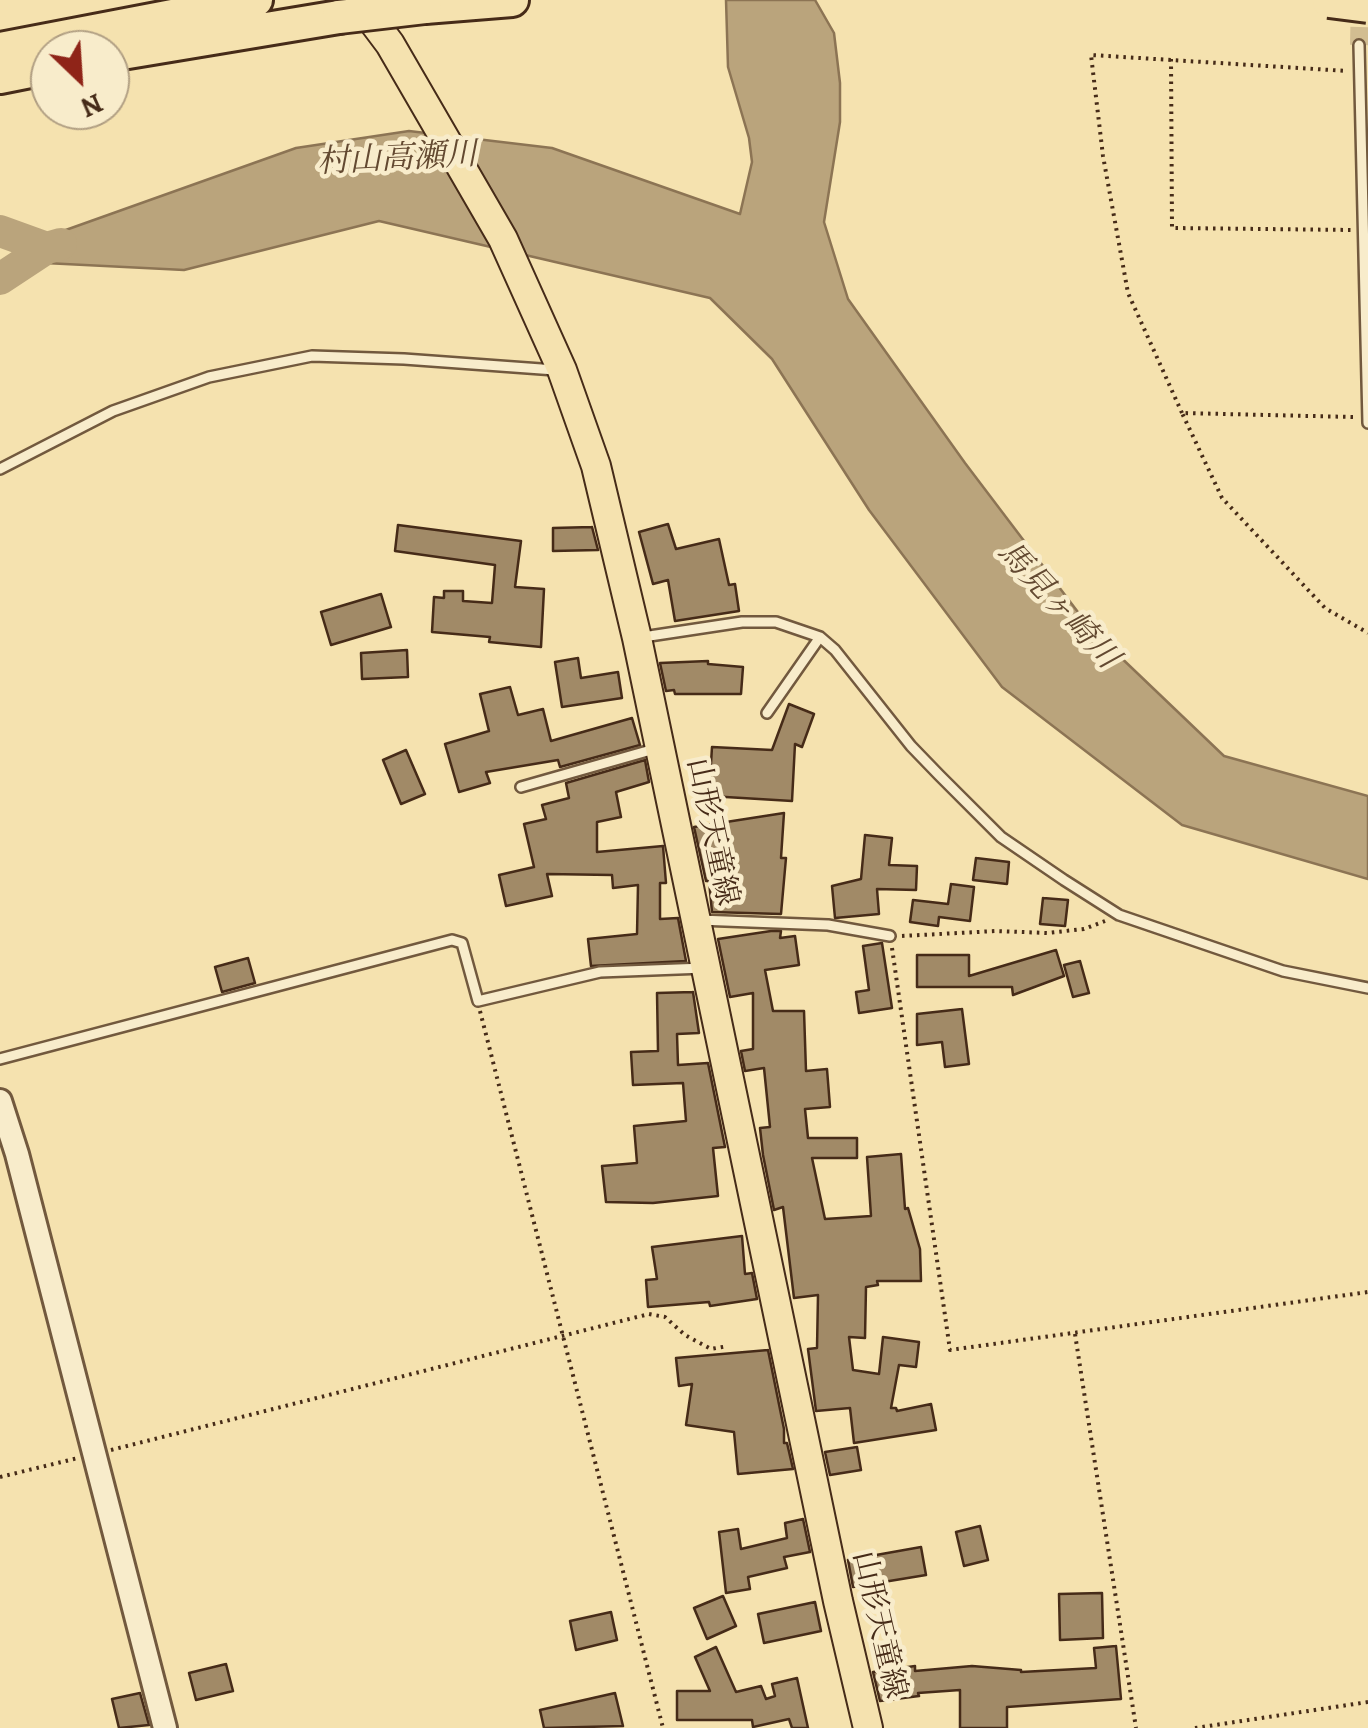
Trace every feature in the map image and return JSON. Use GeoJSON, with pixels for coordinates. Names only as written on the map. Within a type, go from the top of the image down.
{"type":"FeatureCollection","features":[{"type":"Feature","properties":{"kind":"highway"},"geometry":{"type":"LineString","coordinates":[[0,48],[256,0]]}},
{"type":"Feature","properties":{"kind":"highway"},"geometry":{"type":"LineString","coordinates":[[130,51],[348,8],[512,0]]}},
{"type":"Feature","properties":{"kind":"highway"},"geometry":{"type":"LineString","coordinates":[[1320,0],[1368,6]]}},
{"type":"Feature","properties":{"kind":"highway"},"geometry":{"type":"LineString","coordinates":[[0,77],[30,71]]}},
{"type":"Feature","properties":{"kind":"main road","name":"山形天童線"},"geometry":{"type":"LineString","coordinates":[[348,8],[390,44],[503,239],[550,340],[596,466],[637,638],[838,1601],[868,1728]]}},
{"type":"Feature","properties":{"kind":"street"},"geometry":{"type":"LineString","coordinates":[[0,1100],[165,1728]]}},
{"type":"Feature","properties":{"kind":"lane"},"geometry":{"type":"LineString","coordinates":[[1359,46],[1365,73],[1368,420]]}},
{"type":"Feature","properties":{"kind":"lane"},"geometry":{"type":"LineString","coordinates":[[0,469],[113,411],[208,377],[312,356],[404,358],[562,370]]}},
{"type":"Feature","properties":{"kind":"lane"},"geometry":{"type":"LineString","coordinates":[[637,638],[742,622],[776,622],[820,637],[835,650],[911,746],[1001,836],[1119,915],[1283,971],[1368,988]]}},
{"type":"Feature","properties":{"kind":"lane"},"geometry":{"type":"LineString","coordinates":[[766,713],[820,637]]}},
{"type":"Feature","properties":{"kind":"lane"},"geometry":{"type":"LineString","coordinates":[[521,788],[659,748]]}},
{"type":"Feature","properties":{"kind":"lane"},"geometry":{"type":"LineString","coordinates":[[696,920],[828,925],[890,936]]}},
{"type":"Feature","properties":{"kind":"lane"},"geometry":{"type":"LineString","coordinates":[[0,1059],[452,940],[462,943],[478,1001],[600,972],[707,968]]}},
{"type":"Feature","properties":{"kind":"path"},"geometry":{"type":"LineString","coordinates":[[1365,73],[1091,55],[1103,156],[1128,293],[1160,369],[1222,498],[1325,608],[1368,633]]}},
{"type":"Feature","properties":{"kind":"path"},"geometry":{"type":"LineString","coordinates":[[1170,59],[1172,228],[1364,230]]}},
{"type":"Feature","properties":{"kind":"path"},"geometry":{"type":"LineString","coordinates":[[1182,413],[1368,420]]}},
{"type":"Feature","properties":{"kind":"path"},"geometry":{"type":"LineString","coordinates":[[1119,915],[1084,930],[1046,934],[890,936],[950,1350],[1368,1292]]}},
{"type":"Feature","properties":{"kind":"path"},"geometry":{"type":"LineString","coordinates":[[478,1001],[663,1728]]}},
{"type":"Feature","properties":{"kind":"path"},"geometry":{"type":"LineString","coordinates":[[0,1477],[649,1314],[665,1316],[685,1335],[711,1348],[728,1346]]}},
{"type":"Feature","properties":{"kind":"path"},"geometry":{"type":"LineString","coordinates":[[1076,1334],[1136,1728]]}},
{"type":"Feature","properties":{"kind":"path"},"geometry":{"type":"LineString","coordinates":[[1195,1728],[1368,1702]]}},
{"type":"Feature","properties":{"kind":"water","name":"馬見ヶ崎川"},"geometry":{"type":"Polygon","coordinates":[[[726,0],[815,0],[834,33],[840,122],[824,222],[848,299],[965,463],[1090,628],[1224,756],[1368,796],[1368,879],[1182,825],[1002,687],[869,510],[772,359],[710,298],[379,221],[184,270],[25,262],[32,242],[296,148],[409,131],[552,148],[740,214],[752,162],[728,67],[726,0]]]}},
{"type":"Feature","properties":{"kind":"building"},"geometry":{"type":"Polygon","coordinates":[[[668,524],[676,549],[719,539],[729,585],[735,584],[739,611],[675,621],[668,580],[653,584],[639,532],[668,524]]]}},
{"type":"Feature","properties":{"kind":"building"},"geometry":{"type":"Polygon","coordinates":[[[398,525],[521,541],[515,587],[544,589],[541,647],[432,632],[434,597],[444,598],[444,591],[463,591],[463,601],[492,603],[495,565],[395,551],[398,525]]]}},
{"type":"Feature","properties":{"kind":"building"},"geometry":{"type":"Polygon","coordinates":[[[592,527],[598,550],[553,551],[553,528],[592,527]]]}},
{"type":"Feature","properties":{"kind":"building"},"geometry":{"type":"Polygon","coordinates":[[[381,594],[391,627],[331,645],[321,612],[381,594]]]}},
{"type":"Feature","properties":{"kind":"building"},"geometry":{"type":"Polygon","coordinates":[[[407,650],[408,677],[362,679],[361,653],[407,650]]]}},
{"type":"Feature","properties":{"kind":"building"},"geometry":{"type":"Polygon","coordinates":[[[578,658],[581,678],[618,672],[622,698],[562,707],[555,662],[578,658]]]}},
{"type":"Feature","properties":{"kind":"building"},"geometry":{"type":"Polygon","coordinates":[[[708,661],[743,667],[741,694],[666,691],[660,663],[708,661]]]}},
{"type":"Feature","properties":{"kind":"building"},"geometry":{"type":"Polygon","coordinates":[[[510,687],[518,715],[543,709],[551,741],[632,718],[640,745],[560,767],[558,760],[486,772],[490,783],[459,792],[445,744],[489,731],[480,694],[510,687]]]}},
{"type":"Feature","properties":{"kind":"building"},"geometry":{"type":"Polygon","coordinates":[[[789,704],[814,714],[802,747],[795,744],[792,801],[709,796],[712,747],[772,750],[789,704]]]}},
{"type":"Feature","properties":{"kind":"building"},"geometry":{"type":"Polygon","coordinates":[[[406,750],[425,794],[401,804],[383,760],[406,750]]]}},
{"type":"Feature","properties":{"kind":"building"},"geometry":{"type":"Polygon","coordinates":[[[645,760],[649,782],[616,792],[621,817],[597,822],[597,852],[663,846],[666,883],[660,883],[660,919],[678,918],[686,961],[591,966],[588,939],[637,934],[638,885],[613,888],[612,875],[547,874],[552,896],[506,906],[499,875],[534,867],[524,824],[546,819],[542,805],[569,798],[566,783],[645,760]]]}},
{"type":"Feature","properties":{"kind":"building"},"geometry":{"type":"Polygon","coordinates":[[[784,813],[781,858],[786,858],[781,914],[712,912],[709,881],[694,827],[784,813]]]}},
{"type":"Feature","properties":{"kind":"building"},"geometry":{"type":"Polygon","coordinates":[[[865,835],[892,838],[889,865],[917,866],[916,890],[877,889],[879,914],[835,918],[832,886],[861,879],[865,835]]]}},
{"type":"Feature","properties":{"kind":"building"},"geometry":{"type":"Polygon","coordinates":[[[976,858],[1009,862],[1007,884],[973,880],[976,858]]]}},
{"type":"Feature","properties":{"kind":"building"},"geometry":{"type":"Polygon","coordinates":[[[951,884],[974,887],[970,921],[939,917],[938,926],[910,922],[913,900],[948,904],[951,884]]]}},
{"type":"Feature","properties":{"kind":"building"},"geometry":{"type":"Polygon","coordinates":[[[1043,898],[1068,900],[1065,926],[1040,924],[1043,898]]]}},
{"type":"Feature","properties":{"kind":"building"},"geometry":{"type":"Polygon","coordinates":[[[781,931],[780,938],[795,936],[799,965],[765,970],[773,1011],[804,1011],[806,1071],[827,1069],[830,1107],[805,1109],[808,1138],[857,1138],[857,1158],[812,1158],[825,1219],[871,1216],[867,1157],[901,1154],[905,1209],[908,1208],[920,1249],[921,1281],[877,1281],[878,1285],[866,1287],[865,1338],[849,1337],[853,1370],[879,1374],[883,1337],[919,1342],[916,1367],[899,1365],[891,1408],[897,1411],[931,1404],[936,1430],[854,1443],[850,1408],[816,1411],[808,1349],[817,1348],[818,1295],[794,1298],[783,1207],[774,1210],[763,1155],[760,1128],[770,1127],[764,1068],[745,1071],[741,1051],[753,1049],[753,993],[730,997],[718,939],[781,931]]]}},
{"type":"Feature","properties":{"kind":"building"},"geometry":{"type":"Polygon","coordinates":[[[882,943],[892,1008],[859,1013],[856,992],[869,990],[863,946],[882,943]]]}},
{"type":"Feature","properties":{"kind":"building"},"geometry":{"type":"Polygon","coordinates":[[[1056,950],[1064,976],[1013,995],[1012,987],[917,987],[917,955],[969,955],[969,976],[1056,950]]]}},
{"type":"Feature","properties":{"kind":"building"},"geometry":{"type":"Polygon","coordinates":[[[248,958],[255,983],[222,992],[215,967],[248,958]]]}},
{"type":"Feature","properties":{"kind":"building"},"geometry":{"type":"Polygon","coordinates":[[[1080,961],[1089,993],[1073,997],[1064,965],[1080,961]]]}},
{"type":"Feature","properties":{"kind":"building"},"geometry":{"type":"Polygon","coordinates":[[[693,992],[699,1033],[677,1034],[678,1065],[708,1063],[725,1147],[713,1148],[718,1196],[653,1203],[606,1202],[602,1166],[637,1163],[634,1126],[686,1121],[683,1083],[633,1085],[631,1052],[658,1051],[657,993],[693,992]]]}},
{"type":"Feature","properties":{"kind":"building"},"geometry":{"type":"Polygon","coordinates":[[[962,1009],[969,1064],[945,1067],[942,1042],[917,1045],[917,1014],[962,1009]]]}},
{"type":"Feature","properties":{"kind":"building"},"geometry":{"type":"Polygon","coordinates":[[[742,1236],[745,1274],[752,1273],[757,1299],[710,1306],[709,1302],[648,1307],[646,1280],[657,1279],[652,1247],[742,1236]]]}},
{"type":"Feature","properties":{"kind":"building"},"geometry":{"type":"Polygon","coordinates":[[[768,1350],[784,1443],[793,1469],[738,1474],[734,1432],[686,1425],[692,1384],[679,1386],[676,1358],[768,1350]]]}},
{"type":"Feature","properties":{"kind":"building"},"geometry":{"type":"Polygon","coordinates":[[[857,1447],[861,1470],[830,1475],[825,1452],[857,1447]]]}},
{"type":"Feature","properties":{"kind":"building"},"geometry":{"type":"Polygon","coordinates":[[[803,1519],[810,1552],[784,1557],[787,1568],[748,1577],[750,1589],[726,1593],[719,1532],[738,1529],[741,1549],[787,1538],[785,1523],[803,1519]]]}},
{"type":"Feature","properties":{"kind":"building"},"geometry":{"type":"Polygon","coordinates":[[[980,1526],[988,1560],[964,1566],[956,1532],[980,1526]]]}},
{"type":"Feature","properties":{"kind":"building"},"geometry":{"type":"Polygon","coordinates":[[[921,1547],[926,1575],[853,1587],[848,1560],[921,1547]]]}},
{"type":"Feature","properties":{"kind":"building"},"geometry":{"type":"Polygon","coordinates":[[[1102,1593],[1103,1638],[1060,1640],[1059,1594],[1102,1593]]]}},
{"type":"Feature","properties":{"kind":"building"},"geometry":{"type":"Polygon","coordinates":[[[723,1596],[736,1626],[707,1639],[694,1608],[723,1596]]]}},
{"type":"Feature","properties":{"kind":"building"},"geometry":{"type":"Polygon","coordinates":[[[815,1602],[821,1631],[764,1643],[758,1614],[815,1602]]]}},
{"type":"Feature","properties":{"kind":"building"},"geometry":{"type":"Polygon","coordinates":[[[611,1612],[617,1640],[576,1650],[570,1621],[611,1612]]]}},
{"type":"Feature","properties":{"kind":"building"},"geometry":{"type":"Polygon","coordinates":[[[1116,1646],[1121,1699],[1007,1707],[1007,1728],[960,1728],[960,1690],[880,1701],[873,1672],[915,1666],[915,1671],[972,1666],[1021,1672],[1096,1668],[1094,1648],[1116,1646]]]}},
{"type":"Feature","properties":{"kind":"building"},"geometry":{"type":"Polygon","coordinates":[[[716,1647],[736,1692],[761,1686],[766,1699],[775,1696],[772,1684],[797,1678],[808,1728],[792,1728],[789,1719],[753,1727],[752,1720],[677,1720],[677,1691],[710,1691],[695,1657],[716,1647]]]}},
{"type":"Feature","properties":{"kind":"building"},"geometry":{"type":"Polygon","coordinates":[[[226,1664],[233,1691],[196,1700],[189,1673],[226,1664]]]}},
{"type":"Feature","properties":{"kind":"building"},"geometry":{"type":"Polygon","coordinates":[[[140,1693],[149,1725],[119,1728],[112,1699],[140,1693]]]}},
{"type":"Feature","properties":{"kind":"building"},"geometry":{"type":"Polygon","coordinates":[[[615,1693],[623,1726],[544,1728],[540,1710],[615,1693]]]}},
{"type":"Feature","properties":{"kind":"waterway"},"geometry":{"type":"LineString","coordinates":[[0,231],[47,248]]}},
{"type":"Feature","properties":{"kind":"waterway","name":"村山高瀬川"},"geometry":{"type":"LineString","coordinates":[[0,279],[47,248],[61,244]]}},
{"type":"Feature","properties":{"kind":"tunnel"},"geometry":{"type":"LineString","coordinates":[[1359,45],[1360,0]]}}]}
